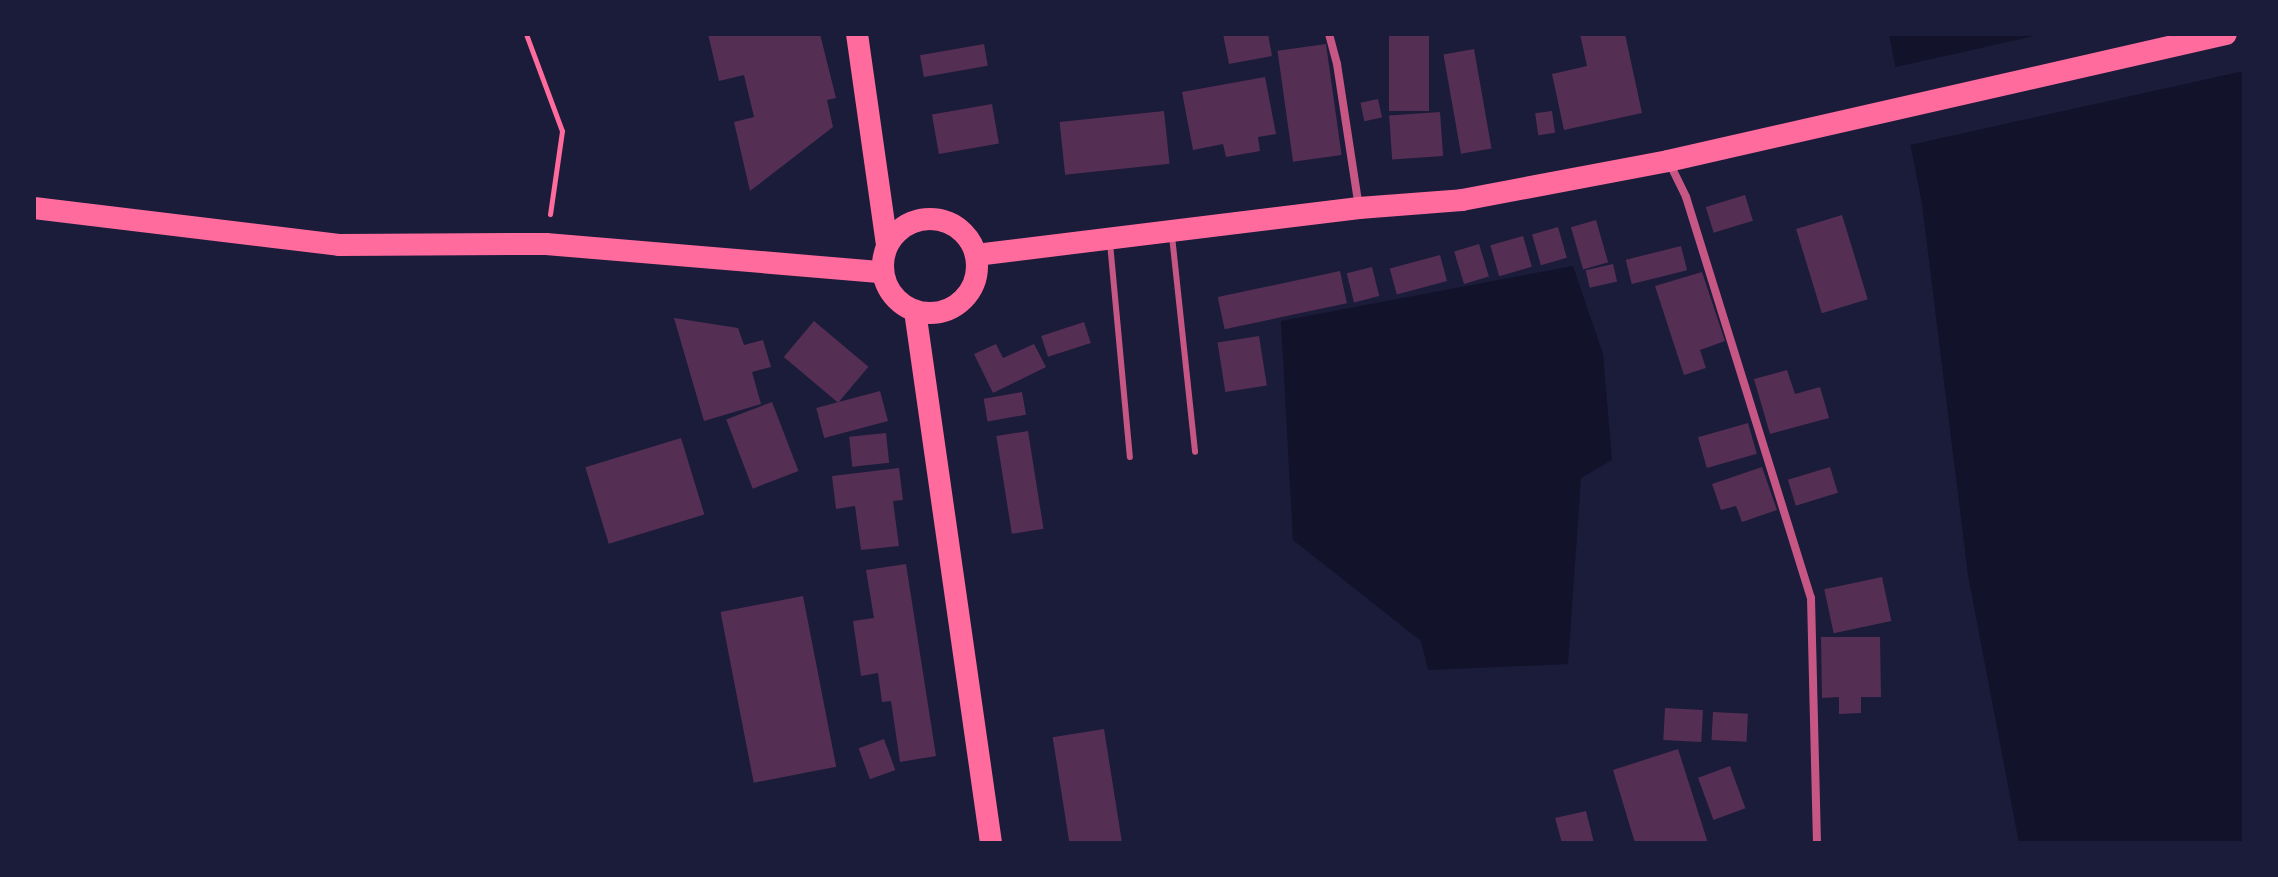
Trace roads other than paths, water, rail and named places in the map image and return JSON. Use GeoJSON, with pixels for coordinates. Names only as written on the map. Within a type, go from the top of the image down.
{"type":"FeatureCollection","features":[{"type":"Feature","properties":{"kind":"highway"},"geometry":{"type":"LineString","coordinates":[[857,34],[887,245],[882,272],[893,296],[915,311],[940,312],[962,301],[976,280],[976,255],[968,237],[953,225],[935,219],[916,220],[898,230],[887,245]]}},
{"type":"Feature","properties":{"kind":"highway"},"geometry":{"type":"LineString","coordinates":[[976,255],[1359,208],[1462,200],[1676,159],[2226,34]]}},
{"type":"Feature","properties":{"kind":"highway"},"geometry":{"type":"LineString","coordinates":[[34,208],[339,245],[546,244],[882,272]]}},
{"type":"Feature","properties":{"kind":"highway"},"geometry":{"type":"LineString","coordinates":[[915,311],[991,843]]}},
{"type":"Feature","properties":{"kind":"street"},"geometry":{"type":"LineString","coordinates":[[1329,34],[1337,64],[1359,208]]}},
{"type":"Feature","properties":{"kind":"street"},"geometry":{"type":"LineString","coordinates":[[1676,159],[1811,598],[1817,843]]}},
{"type":"Feature","properties":{"kind":"lane"},"geometry":{"type":"LineString","coordinates":[[1172,232],[1195,452]]}},
{"type":"Feature","properties":{"kind":"lane"},"geometry":{"type":"LineString","coordinates":[[1110,240],[1130,457]]}}]}
